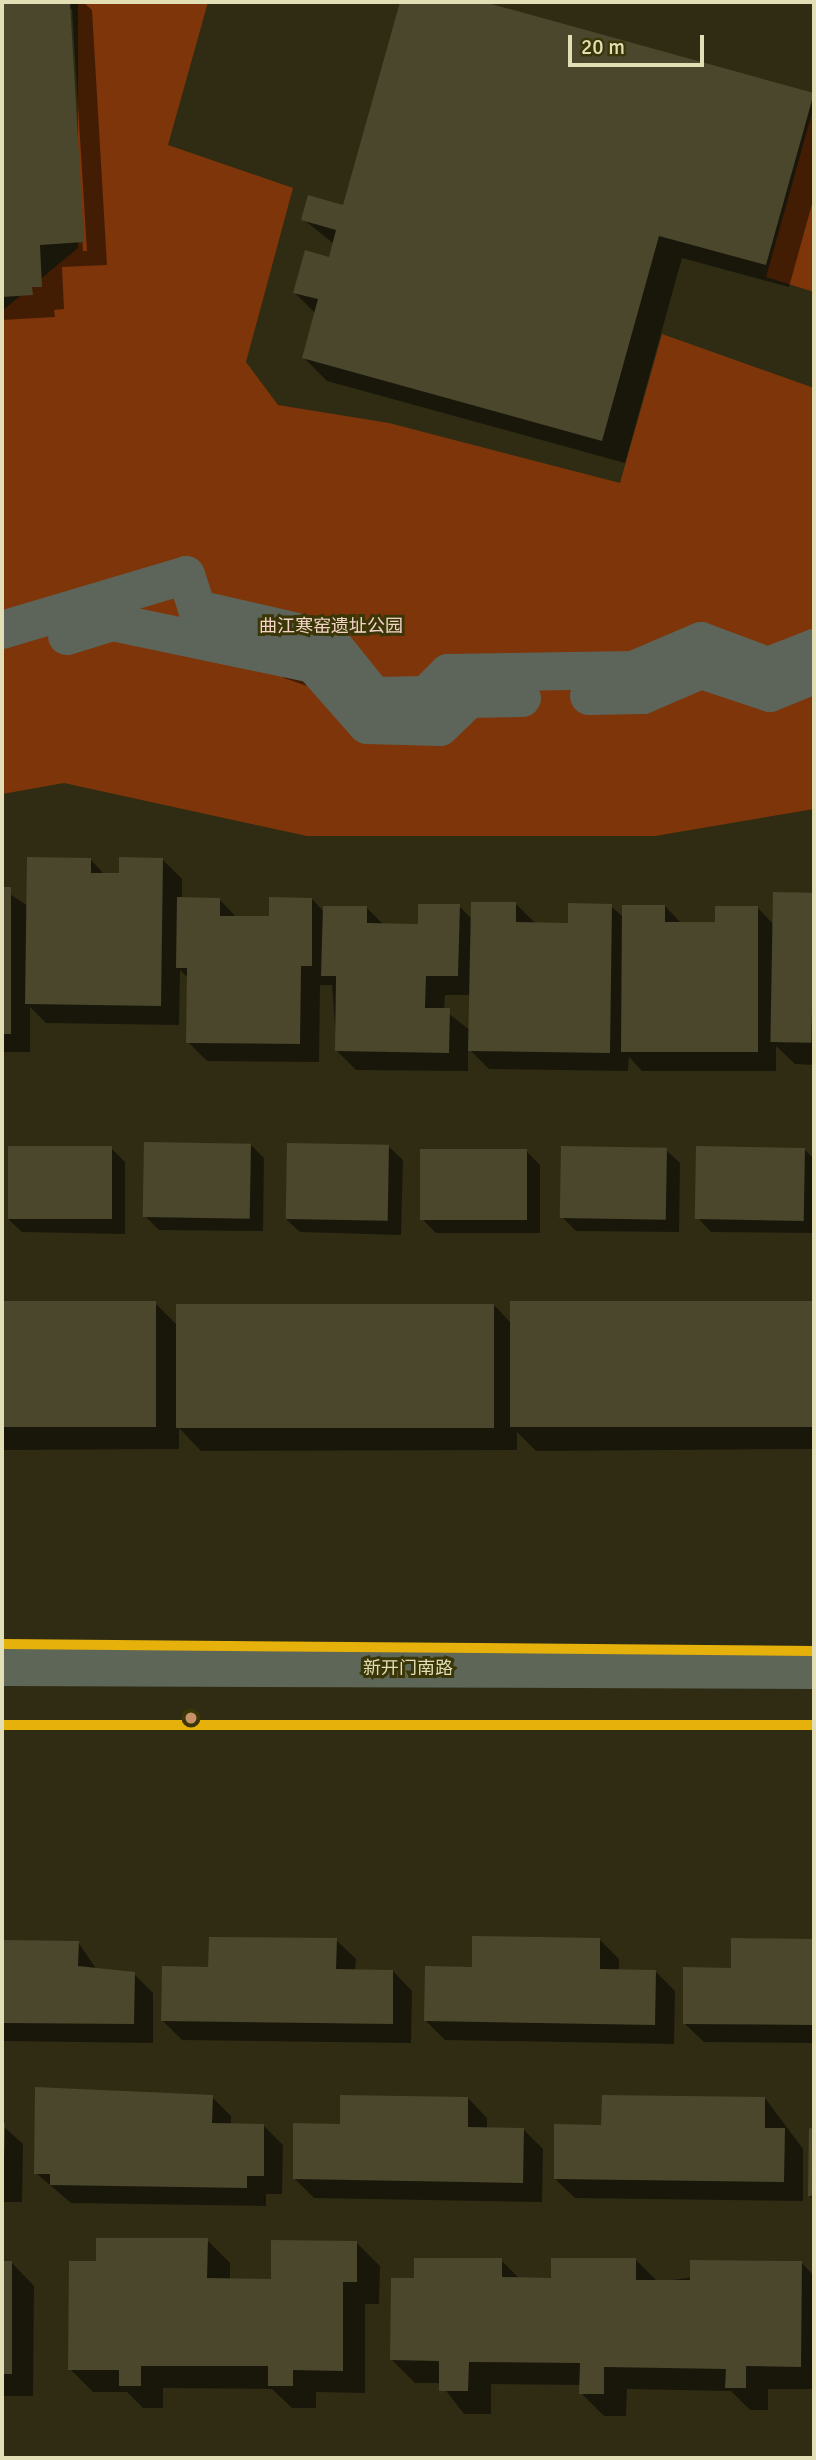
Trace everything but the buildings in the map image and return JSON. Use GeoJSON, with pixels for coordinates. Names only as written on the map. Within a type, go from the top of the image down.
{"type":"FeatureCollection","features":[{"type":"Feature","properties":{"kind":"street"},"geometry":{"type":"LineString","coordinates":[[2,630],[186,575],[197,609],[328,639],[374,696],[426,695],[448,673],[633,670],[701,641],[768,666],[814,648]]}},
{"type":"Feature","properties":{"kind":"street"},"geometry":{"type":"LineString","coordinates":[[2,656],[112,622],[313,664],[367,725],[440,727],[469,699],[643,695],[701,670],[770,693],[814,675]]}},
{"type":"Feature","properties":{"kind":"street","name":"新开门南路"},"geometry":{"type":"LineString","coordinates":[[2,1667],[814,1670]]}},
{"type":"Feature","properties":{"kind":"green space","name":"曲江寒窑遗址公园"},"geometry":{"type":"Polygon","coordinates":[[[78,2],[208,2],[168,145],[293,188],[246,362],[278,405],[389,423],[620,483],[662,334],[814,388],[814,809],[655,836],[307,836],[64,783],[2,794],[2,311],[78,248],[78,2]]]}},
{"type":"Feature","properties":{"kind":"green space"},"geometry":{"type":"Polygon","coordinates":[[[814,106],[814,292],[766,277],[814,106]]]}},
{"type":"Feature","properties":{"kind":"transit line"},"geometry":{"type":"LineString","coordinates":[[2,1644],[814,1651]]}},
{"type":"Feature","properties":{"kind":"transit line"},"geometry":{"type":"LineString","coordinates":[[2,1725],[814,1725]]}}]}
